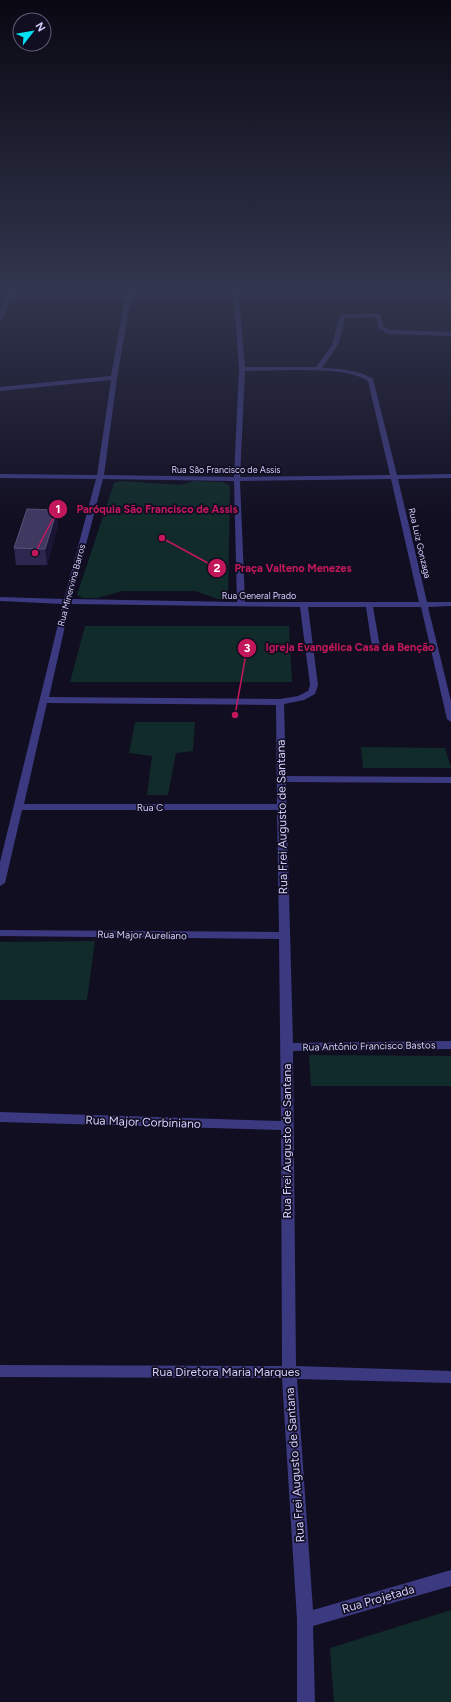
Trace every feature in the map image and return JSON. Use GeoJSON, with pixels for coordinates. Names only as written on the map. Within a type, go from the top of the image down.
{"type":"FeatureCollection","features":[{"type":"Feature","properties":{"kind":"street","name":"Rua Minervina Barros"},"geometry":{"type":"LineString","coordinates":[[0,882],[42,700],[100,477],[116,365]]}},
{"type":"Feature","properties":{"kind":"street"},"geometry":{"type":"LineString","coordinates":[[241,605],[237,478],[242,365]]}},
{"type":"Feature","properties":{"kind":"street"},"geometry":{"type":"LineString","coordinates":[[242,369],[318,369],[321,365]]}},
{"type":"Feature","properties":{"kind":"street","name":"Rua Luiz Gonzaga"},"geometry":{"type":"LineString","coordinates":[[318,369],[364,374],[371,380],[451,719]]}},
{"type":"Feature","properties":{"kind":"street"},"geometry":{"type":"LineString","coordinates":[[0,389],[114,378]]}},
{"type":"Feature","properties":{"kind":"street","name":"Rua São Francisco de Assis"},"geometry":{"type":"LineString","coordinates":[[0,476],[237,478],[451,476]]}},
{"type":"Feature","properties":{"kind":"street","name":"Rua General Prado"},"geometry":{"type":"LineString","coordinates":[[0,599],[67,602],[241,605],[451,604]]}},
{"type":"Feature","properties":{"kind":"street"},"geometry":{"type":"LineString","coordinates":[[369,604],[376,647]]}},
{"type":"Feature","properties":{"kind":"street"},"geometry":{"type":"LineString","coordinates":[[42,700],[280,702],[300,698],[311,694],[314,690],[304,605]]}},
{"type":"Feature","properties":{"kind":"street","name":"Rua Frei Augusto de Santana"},"geometry":{"type":"LineString","coordinates":[[280,702],[287,1047],[289,1372],[305,1620],[306,1702]]}},
{"type":"Feature","properties":{"kind":"street"},"geometry":{"type":"LineString","coordinates":[[282,779],[451,780]]}},
{"type":"Feature","properties":{"kind":"street","name":"Rua C"},"geometry":{"type":"LineString","coordinates":[[18,807],[283,808]]}},
{"type":"Feature","properties":{"kind":"street","name":"Rua Major Aureliano"},"geometry":{"type":"LineString","coordinates":[[0,933],[284,936]]}},
{"type":"Feature","properties":{"kind":"street","name":"Rua Antônio Francisco Bastos"},"geometry":{"type":"LineString","coordinates":[[287,1047],[451,1045]]}},
{"type":"Feature","properties":{"kind":"street","name":"Rua Major Corbiniano"},"geometry":{"type":"LineString","coordinates":[[0,1117],[287,1126]]}},
{"type":"Feature","properties":{"kind":"street","name":"Rua Diretora Maria Marques"},"geometry":{"type":"LineString","coordinates":[[0,1372],[289,1372],[451,1377]]}},
{"type":"Feature","properties":{"kind":"street","name":"Rua Projetada"},"geometry":{"type":"LineString","coordinates":[[305,1620],[451,1578]]}},
{"type":"Feature","properties":{"kind":"green space"},"geometry":{"type":"Polygon","coordinates":[[[122,481],[180,485],[194,481],[222,482],[230,486],[228,598],[218,599],[195,591],[122,591],[98,598],[83,598],[77,595],[114,483],[122,481]]]}},
{"type":"Feature","properties":{"kind":"green space"},"geometry":{"type":"Polygon","coordinates":[[[85,626],[289,626],[292,682],[70,682],[85,626]]]}},
{"type":"Feature","properties":{"kind":"green space"},"geometry":{"type":"Polygon","coordinates":[[[135,722],[195,722],[193,751],[176,753],[168,795],[147,795],[152,756],[129,753],[135,722]]]}},
{"type":"Feature","properties":{"kind":"green space"},"geometry":{"type":"Polygon","coordinates":[[[361,747],[445,748],[451,768],[363,768],[361,747]]]}},
{"type":"Feature","properties":{"kind":"green space"},"geometry":{"type":"Polygon","coordinates":[[[95,941],[87,1000],[0,1000],[0,942],[95,941]]]}},
{"type":"Feature","properties":{"kind":"green space"},"geometry":{"type":"Polygon","coordinates":[[[309,1055],[451,1056],[451,1086],[311,1086],[309,1055]]]}},
{"type":"Feature","properties":{"kind":"green space"},"geometry":{"type":"Polygon","coordinates":[[[451,1610],[451,1702],[334,1702],[330,1648],[451,1610]]]}},
{"type":"Feature","properties":{"kind":"building"},"geometry":{"type":"Polygon","coordinates":[[[27,509],[57,510],[45,549],[14,548],[27,509]]]}},
{"type":"Feature","properties":{"kind":"place","name":"Praça Valteno Menezes"},"geometry":{"type":"Point","coordinates":[162,538]}},
{"type":"Feature","properties":{"kind":"place","name":"Paróquia São Francisco de Assis"},"geometry":{"type":"Point","coordinates":[35,553]}},
{"type":"Feature","properties":{"kind":"place","name":"Igreja Evangélica Casa da Benção"},"geometry":{"type":"Point","coordinates":[235,715]}}]}
